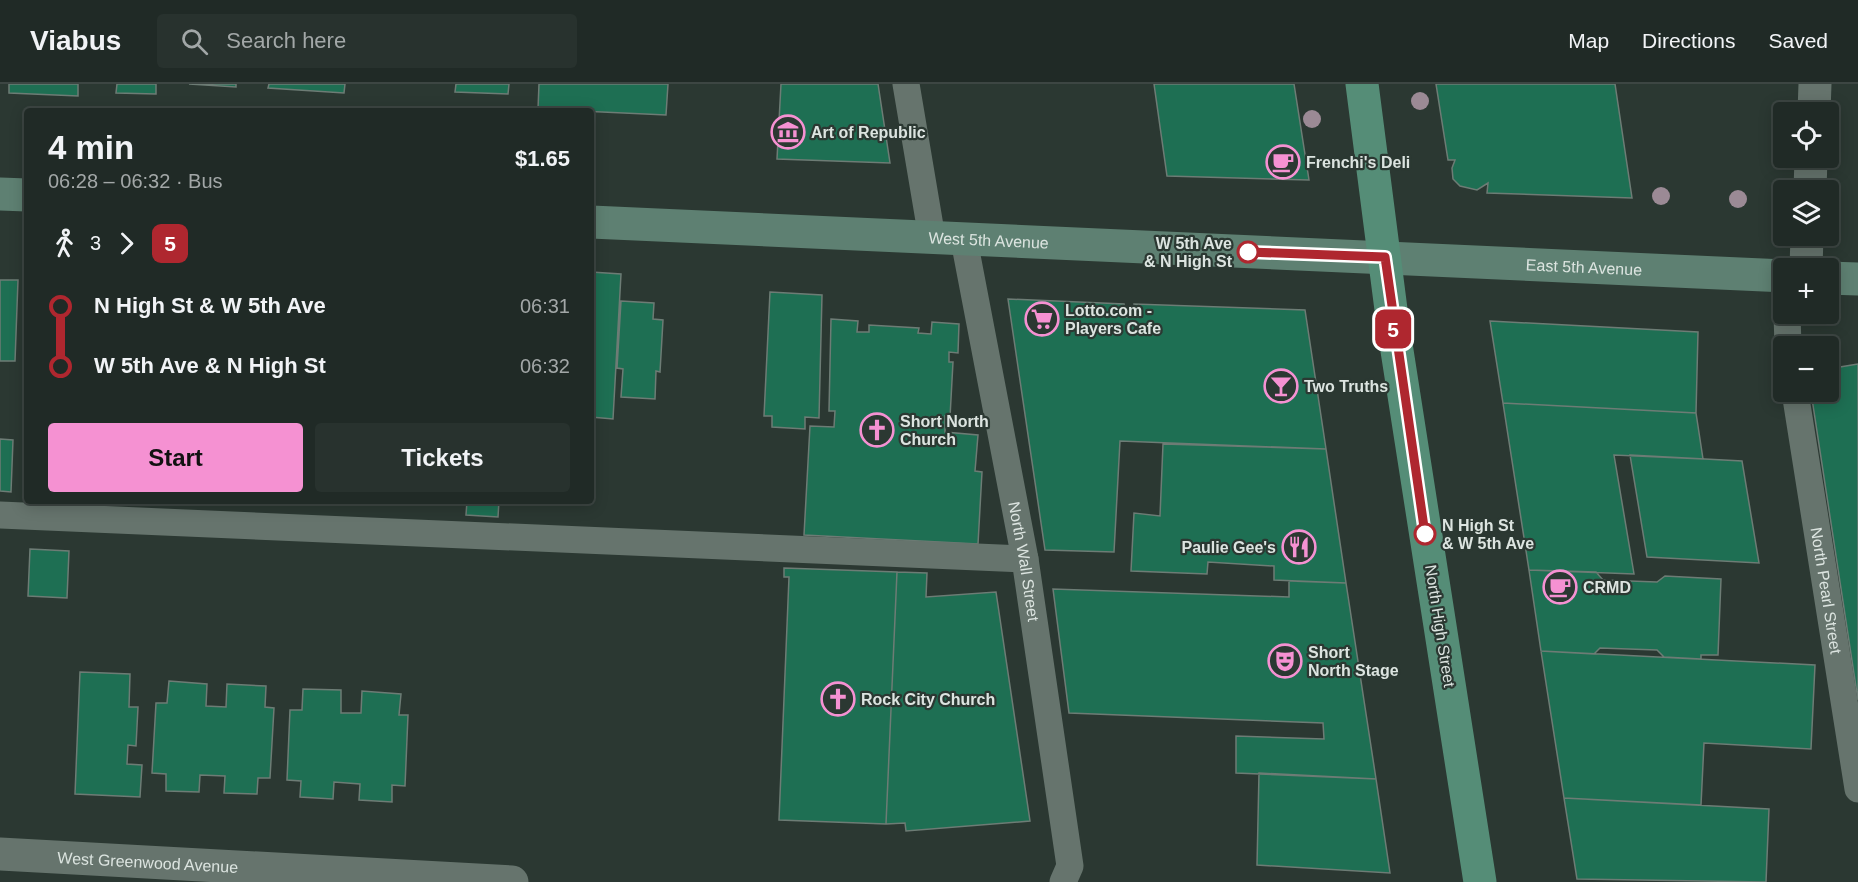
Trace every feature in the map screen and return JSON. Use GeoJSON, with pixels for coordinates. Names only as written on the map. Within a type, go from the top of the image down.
{"type":"FeatureCollection","features":[{"type":"Feature","properties":{"kind":"main road","name":"North High Street"},"geometry":{"type":"LineString","coordinates":[[1362,84],[1385,257],[1480,882]]}},
{"type":"Feature","properties":{"kind":"main road"},"geometry":{"type":"LineString","coordinates":[[0,194],[24,195]]}},
{"type":"Feature","properties":{"kind":"main road","name":"West 5th Avenue"},"geometry":{"type":"LineString","coordinates":[[594,222],[1385,257]]}},
{"type":"Feature","properties":{"kind":"main road","name":"East 5th Avenue"},"geometry":{"type":"LineString","coordinates":[[1385,257],[1773,275]]}},
{"type":"Feature","properties":{"kind":"main road"},"geometry":{"type":"LineString","coordinates":[[1839,278],[1858,279]]}},
{"type":"Feature","properties":{"kind":"street"},"geometry":{"type":"LineString","coordinates":[[1814,102],[1815,84]]}},
{"type":"Feature","properties":{"kind":"street","name":"West Greenwood Avenue"},"geometry":{"type":"LineString","coordinates":[[0,854],[512,882]]}},
{"type":"Feature","properties":{"kind":"lane"},"geometry":{"type":"LineString","coordinates":[[906,84],[932,238]]}},
{"type":"Feature","properties":{"kind":"lane","name":"North Wall Street"},"geometry":{"type":"LineString","coordinates":[[964,240],[1024,559],[1070,866],[1063,882]]}},
{"type":"Feature","properties":{"kind":"lane","name":"North Pearl Street"},"geometry":{"type":"LineString","coordinates":[[1798,402],[1858,789]]}},
{"type":"Feature","properties":{"kind":"lane"},"geometry":{"type":"LineString","coordinates":[[0,515],[1024,559]]}},
{"type":"Feature","properties":{"kind":"building"},"geometry":{"type":"Polygon","coordinates":[[[9,84],[78,84],[78,96],[9,93],[9,84]]]}},
{"type":"Feature","properties":{"kind":"building"},"geometry":{"type":"Polygon","coordinates":[[[117,84],[156,84],[156,94],[116,93],[117,84]]]}},
{"type":"Feature","properties":{"kind":"building"},"geometry":{"type":"Polygon","coordinates":[[[189,84],[236,84],[236,87],[189,84]]]}},
{"type":"Feature","properties":{"kind":"building"},"geometry":{"type":"Polygon","coordinates":[[[269,84],[345,84],[344,93],[268,88],[269,84]]]}},
{"type":"Feature","properties":{"kind":"building"},"geometry":{"type":"Polygon","coordinates":[[[456,84],[509,84],[508,94],[455,92],[456,84]]]}},
{"type":"Feature","properties":{"kind":"building"},"geometry":{"type":"Polygon","coordinates":[[[539,84],[668,84],[666,115],[594,112],[594,108],[538,108],[539,84]]]}},
{"type":"Feature","properties":{"kind":"building"},"geometry":{"type":"Polygon","coordinates":[[[781,84],[878,84],[890,163],[777,159],[781,84]]]}},
{"type":"Feature","properties":{"kind":"building"},"geometry":{"type":"Polygon","coordinates":[[[1154,84],[1294,84],[1309,180],[1167,176],[1154,84]]]}},
{"type":"Feature","properties":{"kind":"building"},"geometry":{"type":"Polygon","coordinates":[[[1436,84],[1615,84],[1632,198],[1487,193],[1488,183],[1477,190],[1460,186],[1453,179],[1452,168],[1455,160],[1448,160],[1436,84]]]}},
{"type":"Feature","properties":{"kind":"building"},"geometry":{"type":"Polygon","coordinates":[[[594,272],[621,274],[613,419],[594,417],[594,272]]]}},
{"type":"Feature","properties":{"kind":"building"},"geometry":{"type":"Polygon","coordinates":[[[0,280],[18,280],[15,361],[0,361],[0,280]]]}},
{"type":"Feature","properties":{"kind":"building"},"geometry":{"type":"Polygon","coordinates":[[[770,292],[822,295],[819,418],[805,417],[805,429],[772,427],[772,416],[764,416],[770,292]]]}},
{"type":"Feature","properties":{"kind":"building"},"geometry":{"type":"Polygon","coordinates":[[[1008,299],[1124,304],[1124,317],[1134,317],[1134,304],[1305,310],[1326,449],[1120,441],[1114,552],[1045,550],[1008,299]]]}},
{"type":"Feature","properties":{"kind":"building"},"geometry":{"type":"Polygon","coordinates":[[[621,301],[654,303],[653,319],[663,320],[660,372],[656,371],[655,399],[621,397],[623,369],[617,368],[621,301]]]}},
{"type":"Feature","properties":{"kind":"building","name":"Short North Church"},"geometry":{"type":"Polygon","coordinates":[[[831,319],[858,321],[857,332],[869,332],[869,325],[919,328],[918,333],[931,334],[932,322],[959,324],[958,353],[949,352],[949,362],[953,362],[950,417],[945,416],[945,432],[978,435],[975,471],[982,472],[978,544],[804,535],[810,426],[834,427],[835,411],[829,411],[831,319]]]}},
{"type":"Feature","properties":{"kind":"building"},"geometry":{"type":"Polygon","coordinates":[[[1490,321],[1698,332],[1696,413],[1503,403],[1490,321]]]}},
{"type":"Feature","properties":{"kind":"building"},"geometry":{"type":"Polygon","coordinates":[[[1858,364],[1858,700],[1813,402],[1839,402],[1839,367],[1858,364]]]}},
{"type":"Feature","properties":{"kind":"building"},"geometry":{"type":"Polygon","coordinates":[[[1503,403],[1696,413],[1703,459],[1614,455],[1634,574],[1529,570],[1503,403]]]}},
{"type":"Feature","properties":{"kind":"building"},"geometry":{"type":"Polygon","coordinates":[[[0,439],[13,440],[11,492],[0,491],[0,439]]]}},
{"type":"Feature","properties":{"kind":"building"},"geometry":{"type":"Polygon","coordinates":[[[1163,444],[1326,449],[1346,583],[1274,580],[1274,566],[1208,562],[1207,574],[1131,571],[1134,513],[1160,516],[1163,444]]]}},
{"type":"Feature","properties":{"kind":"building"},"geometry":{"type":"Polygon","coordinates":[[[1630,455],[1742,461],[1759,563],[1647,557],[1630,455]]]}},
{"type":"Feature","properties":{"kind":"building"},"geometry":{"type":"Polygon","coordinates":[[[467,504],[499,504],[498,517],[466,515],[467,504]]]}},
{"type":"Feature","properties":{"kind":"building"},"geometry":{"type":"Polygon","coordinates":[[[30,549],[69,551],[67,598],[28,596],[30,549]]]}},
{"type":"Feature","properties":{"kind":"building","name":"Rock City Church"},"geometry":{"type":"Polygon","coordinates":[[[784,568],[897,572],[886,824],[779,820],[789,577],[784,577],[784,568]]]}},
{"type":"Feature","properties":{"kind":"building"},"geometry":{"type":"Polygon","coordinates":[[[1529,570],[1596,572],[1603,580],[1657,582],[1665,576],[1721,579],[1718,655],[1701,655],[1701,659],[1664,657],[1657,650],[1600,648],[1594,654],[1541,651],[1529,570]]]}},
{"type":"Feature","properties":{"kind":"building"},"geometry":{"type":"Polygon","coordinates":[[[897,572],[927,573],[926,597],[996,592],[1030,821],[906,831],[905,823],[886,824],[897,572]]]}},
{"type":"Feature","properties":{"kind":"building"},"geometry":{"type":"Polygon","coordinates":[[[1289,581],[1346,583],[1376,779],[1236,773],[1236,736],[1324,739],[1323,723],[1069,713],[1053,589],[1289,597],[1289,581]]]}},
{"type":"Feature","properties":{"kind":"building"},"geometry":{"type":"Polygon","coordinates":[[[1541,651],[1815,665],[1811,749],[1704,743],[1701,805],[1564,798],[1541,651]]]}},
{"type":"Feature","properties":{"kind":"building"},"geometry":{"type":"Polygon","coordinates":[[[80,672],[130,674],[129,707],[138,707],[136,746],[128,745],[127,764],[142,765],[140,797],[75,794],[80,672]]]}},
{"type":"Feature","properties":{"kind":"building"},"geometry":{"type":"Polygon","coordinates":[[[169,681],[207,684],[206,706],[226,707],[227,684],[266,686],[265,707],[274,708],[270,778],[258,778],[257,794],[224,793],[225,776],[200,775],[199,792],[166,791],[166,774],[152,773],[156,703],[167,703],[169,681]]]}},
{"type":"Feature","properties":{"kind":"building"},"geometry":{"type":"Polygon","coordinates":[[[303,689],[341,690],[341,713],[361,713],[362,691],[401,694],[399,715],[408,715],[405,786],[392,785],[392,802],[359,800],[360,784],[334,782],[333,799],[300,797],[301,781],[287,780],[290,710],[302,710],[303,689]]]}},
{"type":"Feature","properties":{"kind":"building"},"geometry":{"type":"Polygon","coordinates":[[[1259,773],[1376,779],[1390,873],[1257,865],[1259,773]]]}},
{"type":"Feature","properties":{"kind":"building"},"geometry":{"type":"Polygon","coordinates":[[[1564,798],[1769,809],[1766,882],[1577,879],[1564,798]]]}},
{"type":"Feature","properties":{"kind":"bus line","name":"5"},"geometry":{"type":"LineString","coordinates":[[1248,252],[1385,257],[1393,325],[1425,534]]}},
{"type":"Feature","properties":{"kind":"place","name":"Art of Republic"},"geometry":{"type":"Point","coordinates":[788,132]}},
{"type":"Feature","properties":{"kind":"place","name":"Frenchi's Deli"},"geometry":{"type":"Point","coordinates":[1283,162]}},
{"type":"Feature","properties":{"kind":"place","name":"W 5th Ave & N High St"},"geometry":{"type":"Point","coordinates":[1248,252]}},
{"type":"Feature","properties":{"kind":"place","name":"Lotto.com - Players Cafe"},"geometry":{"type":"Point","coordinates":[1042,319]}},
{"type":"Feature","properties":{"kind":"place","name":"Two Truths"},"geometry":{"type":"Point","coordinates":[1281,386]}},
{"type":"Feature","properties":{"kind":"place","name":"Short North Church"},"geometry":{"type":"Point","coordinates":[877,430]}},
{"type":"Feature","properties":{"kind":"place","name":"N High St & W 5th Ave"},"geometry":{"type":"Point","coordinates":[1425,534]}},
{"type":"Feature","properties":{"kind":"place","name":"Paulie Gee's"},"geometry":{"type":"Point","coordinates":[1299,547]}},
{"type":"Feature","properties":{"kind":"place","name":"CRMD"},"geometry":{"type":"Point","coordinates":[1560,587]}},
{"type":"Feature","properties":{"kind":"place","name":"Short North Stage"},"geometry":{"type":"Point","coordinates":[1285,661]}},
{"type":"Feature","properties":{"kind":"place","name":"Rock City Church"},"geometry":{"type":"Point","coordinates":[838,699]}}]}
